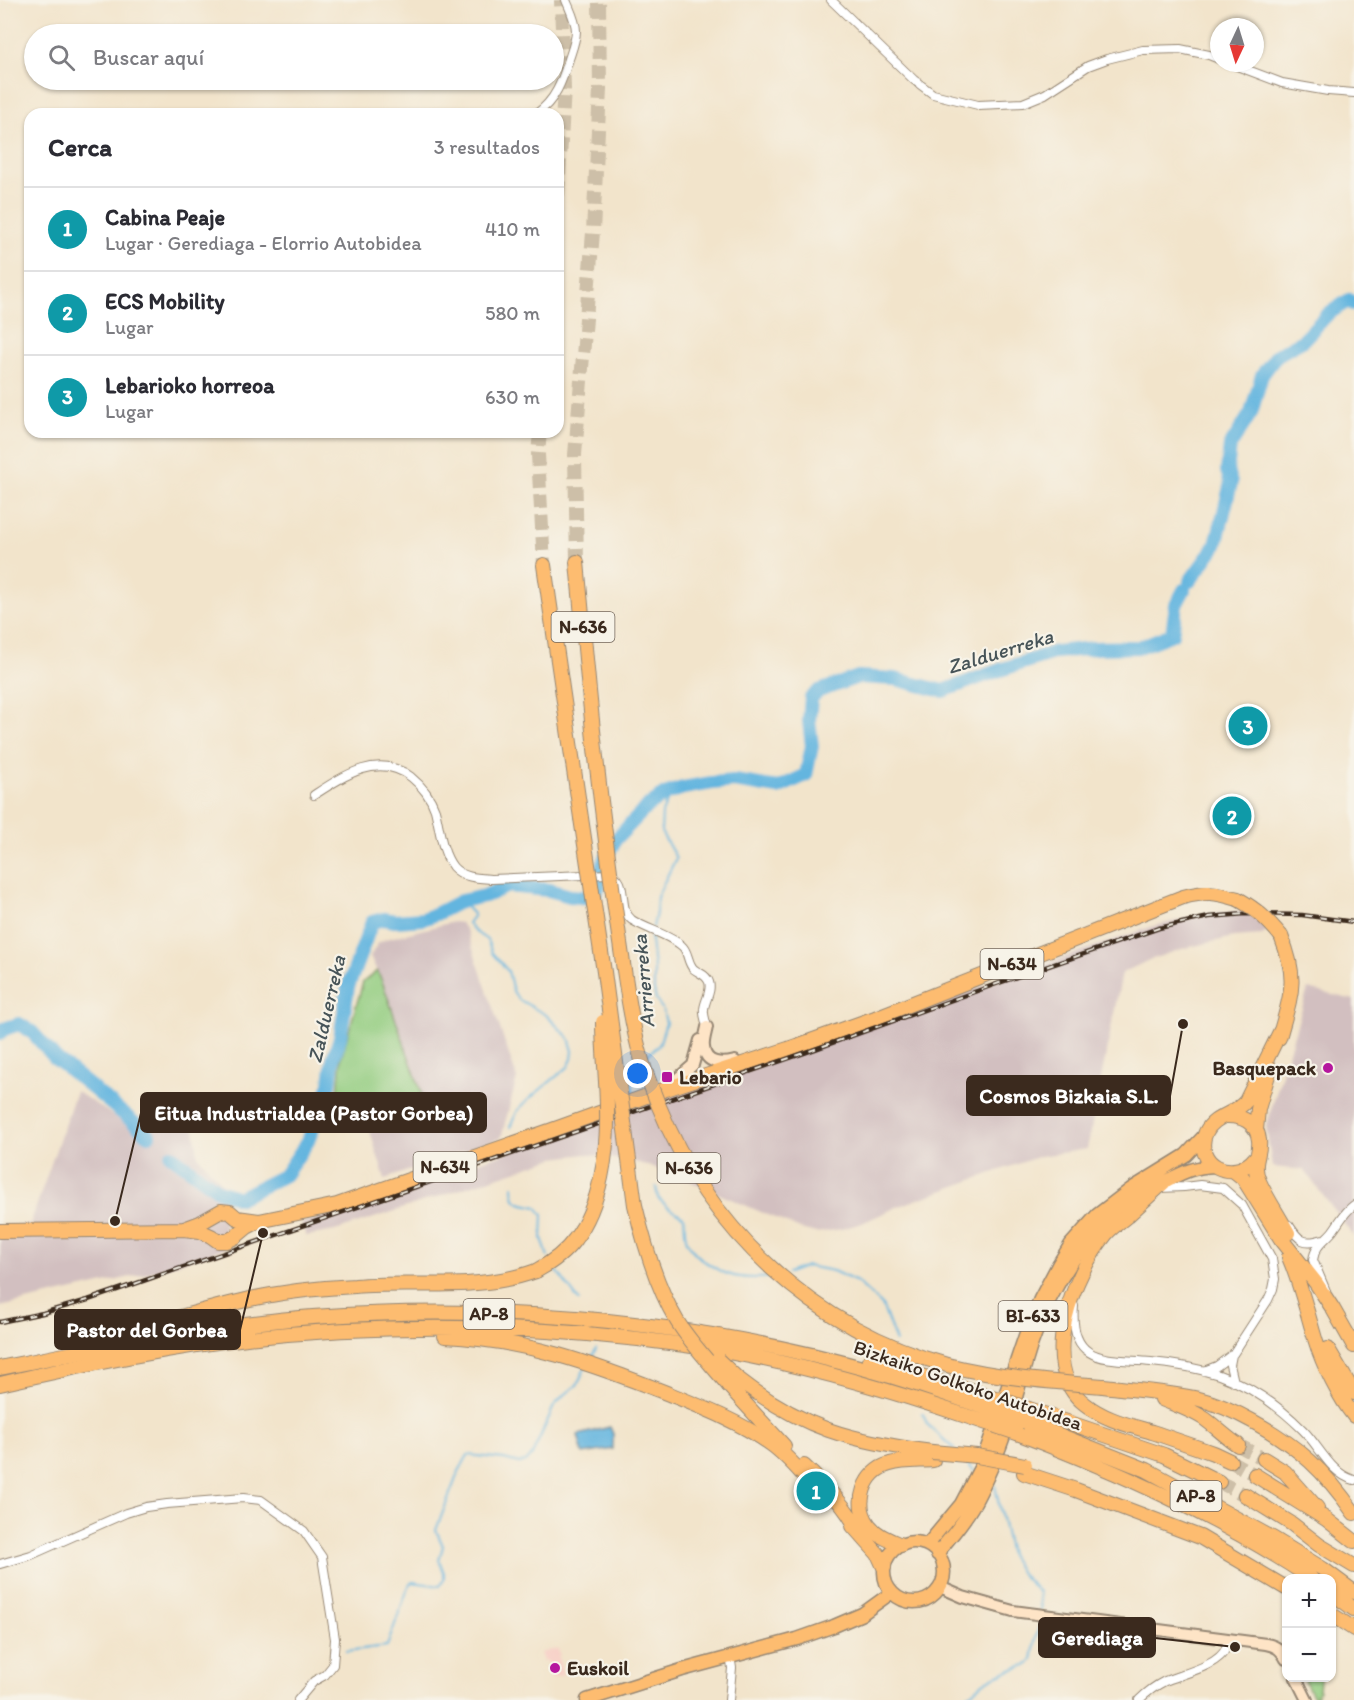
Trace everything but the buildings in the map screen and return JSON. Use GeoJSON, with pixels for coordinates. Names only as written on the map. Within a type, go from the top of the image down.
{"type":"FeatureCollection","features":[{"type":"Feature","properties":{"kind":"highway","name":"N-636"},"geometry":{"type":"LineString","coordinates":[[577,562],[609,873],[628,996],[641,1057],[668,1128],[698,1184],[717,1210],[759,1257],[802,1294],[850,1325],[898,1348],[945,1364],[996,1376],[1134,1390]]}},
{"type":"Feature","properties":{"kind":"highway","name":"N-636"},"geometry":{"type":"LineString","coordinates":[[544,565],[604,972]]}},
{"type":"Feature","properties":{"kind":"highway","name":"N-634"},"geometry":{"type":"LineString","coordinates":[[0,1231],[184,1229],[200,1231],[223,1242],[231,1240],[259,1221],[337,1205],[875,1018],[1183,897],[1203,892],[1217,893],[1238,899],[1267,918],[1281,936],[1289,956],[1292,976],[1291,996],[1258,1109],[1256,1130],[1259,1148],[1256,1167],[1258,1179],[1354,1346]]}},
{"type":"Feature","properties":{"kind":"highway"},"geometry":{"type":"LineString","coordinates":[[0,1368],[244,1300],[356,1286],[500,1281],[518,1278],[553,1261],[576,1239],[593,1207],[604,1158],[608,1112],[603,1025],[604,972]]}},
{"type":"Feature","properties":{"kind":"highway"},"geometry":{"type":"LineString","coordinates":[[604,972],[635,1205],[647,1250],[665,1296],[677,1321],[733,1382],[778,1440],[819,1480],[844,1509],[858,1531]]}},
{"type":"Feature","properties":{"kind":"highway","name":"N-634"},"geometry":{"type":"LineString","coordinates":[[1204,1136],[1212,1123],[1238,1110],[1246,1101],[1281,1030]]}},
{"type":"Feature","properties":{"kind":"highway"},"geometry":{"type":"LineString","coordinates":[[1225,1116],[1234,1115],[1243,1118],[1256,1130]]}},
{"type":"Feature","properties":{"kind":"highway"},"geometry":{"type":"LineString","coordinates":[[1204,1136],[1203,1144],[1209,1160],[1224,1170],[1243,1169],[1256,1157]]}},
{"type":"Feature","properties":{"kind":"highway","name":"N-634"},"geometry":{"type":"LineString","coordinates":[[1234,1171],[1243,1178],[1281,1239],[1316,1282]]}},
{"type":"Feature","properties":{"kind":"highway"},"geometry":{"type":"LineString","coordinates":[[1161,1185],[1107,1234],[1094,1253],[1076,1287],[1067,1312],[1062,1337],[1062,1365],[1065,1377],[1074,1392],[1084,1403],[1104,1417],[1213,1453],[1230,1461]]}},
{"type":"Feature","properties":{"kind":"highway","name":"N-634"},"geometry":{"type":"LineString","coordinates":[[184,1229],[200,1223],[217,1212],[226,1210],[237,1218],[259,1221]]}},
{"type":"Feature","properties":{"kind":"highway"},"geometry":{"type":"LineString","coordinates":[[211,1236],[208,1226],[212,1216]]}},
{"type":"Feature","properties":{"kind":"highway"},"geometry":{"type":"LineString","coordinates":[[237,1218],[239,1226],[237,1234]]}},
{"type":"Feature","properties":{"kind":"highway"},"geometry":{"type":"LineString","coordinates":[[1281,1239],[1324,1340],[1354,1393]]}},
{"type":"Feature","properties":{"kind":"highway"},"geometry":{"type":"LineString","coordinates":[[1298,1278],[1316,1344],[1338,1392],[1354,1416]]}},
{"type":"Feature","properties":{"kind":"highway","name":"Bizkaiko Golkoko Autobidea"},"geometry":{"type":"LineString","coordinates":[[0,1368],[143,1340],[312,1317],[467,1313],[624,1324],[783,1348],[933,1389],[972,1404]]}},
{"type":"Feature","properties":{"kind":"highway","name":"Bizkaiko Golkoko Autobidea"},"geometry":{"type":"LineString","coordinates":[[0,1384],[120,1358],[248,1338],[383,1329],[473,1328],[550,1331],[686,1345],[770,1361],[914,1398],[972,1404]]}},
{"type":"Feature","properties":{"kind":"highway"},"geometry":{"type":"LineString","coordinates":[[383,1329],[422,1335],[487,1340],[543,1350],[589,1364],[699,1406],[737,1424],[770,1444],[807,1479]]}},
{"type":"Feature","properties":{"kind":"highway"},"geometry":{"type":"LineString","coordinates":[[733,1382],[812,1425],[870,1443],[932,1456],[1024,1469],[1200,1537],[1282,1585]]}},
{"type":"Feature","properties":{"kind":"highway"},"geometry":{"type":"LineString","coordinates":[[1134,1390],[1154,1395],[1194,1413],[1238,1445]]}},
{"type":"Feature","properties":{"kind":"highway"},"geometry":{"type":"LineString","coordinates":[[1134,1390],[1197,1398],[1217,1404],[1274,1433],[1292,1445],[1318,1468],[1354,1513]]}},
{"type":"Feature","properties":{"kind":"highway"},"geometry":{"type":"LineString","coordinates":[[972,1404],[1024,1422],[1164,1455],[1219,1482]]}},
{"type":"Feature","properties":{"kind":"highway","name":"AP-8"},"geometry":{"type":"LineString","coordinates":[[972,1404],[1024,1422]]}},
{"type":"Feature","properties":{"kind":"highway","name":"Bizkaiko Golkoko Autobidea"},"geometry":{"type":"LineString","coordinates":[[1024,1422],[1078,1456],[1137,1483],[1258,1545],[1305,1574]]}},
{"type":"Feature","properties":{"kind":"highway","name":"Bizkaiko Golkoko Autobidea"},"geometry":{"type":"LineString","coordinates":[[1024,1422],[1158,1475],[1274,1539],[1323,1569],[1354,1592]]}},
{"type":"Feature","properties":{"kind":"highway"},"geometry":{"type":"LineString","coordinates":[[901,1545],[884,1537],[868,1524],[862,1511],[863,1490],[868,1479],[877,1470],[890,1464],[932,1456]]}},
{"type":"Feature","properties":{"kind":"highway"},"geometry":{"type":"LineString","coordinates":[[1264,1459],[1285,1472],[1326,1519]]}},
{"type":"Feature","properties":{"kind":"highway"},"geometry":{"type":"LineString","coordinates":[[1255,1475],[1326,1519],[1354,1541]]}},
{"type":"Feature","properties":{"kind":"highway"},"geometry":{"type":"LineString","coordinates":[[1245,1495],[1293,1524],[1319,1545],[1354,1566]]}},
{"type":"Feature","properties":{"kind":"highway"},"geometry":{"type":"LineString","coordinates":[[828,1500],[878,1554],[884,1567]]}},
{"type":"Feature","properties":{"kind":"highway"},"geometry":{"type":"LineString","coordinates":[[1336,1596],[1354,1609]]}},
{"type":"Feature","properties":{"kind":"highway"},"geometry":{"type":"LineString","coordinates":[[1336,1618],[1354,1629]]}},
{"type":"Feature","properties":{"kind":"main road","name":"BI-633"},"geometry":{"type":"LineString","coordinates":[[927,1545],[961,1504],[981,1466],[1028,1327],[1040,1299],[1071,1244],[1097,1215],[1131,1189],[1186,1155],[1204,1136]]}},
{"type":"Feature","properties":{"kind":"main road","name":"BI-633"},"geometry":{"type":"LineString","coordinates":[[938,1554],[974,1504],[999,1450],[1032,1341],[1047,1305],[1080,1250],[1105,1222],[1142,1193],[1187,1170],[1215,1166]]}},
{"type":"Feature","properties":{"kind":"main road"},"geometry":{"type":"LineString","coordinates":[[910,1542],[927,1545],[938,1554],[942,1561],[944,1570],[940,1587],[934,1595],[917,1603],[898,1599],[891,1593],[883,1576],[890,1553],[910,1542]]}},
{"type":"Feature","properties":{"kind":"main road"},"geometry":{"type":"LineString","coordinates":[[587,1700],[730,1656],[797,1639],[834,1626],[862,1614],[891,1593]]}},
{"type":"Feature","properties":{"kind":"street"},"geometry":{"type":"LineString","coordinates":[[564,72],[576,32],[566,0]]}},
{"type":"Feature","properties":{"kind":"street"},"geometry":{"type":"LineString","coordinates":[[831,0],[933,94],[978,105],[1023,103],[1045,94],[1088,66],[1107,58],[1143,50],[1180,49],[1210,55]]}},
{"type":"Feature","properties":{"kind":"street"},"geometry":{"type":"LineString","coordinates":[[1252,72],[1281,83],[1354,93]]}},
{"type":"Feature","properties":{"kind":"street"},"geometry":{"type":"LineString","coordinates":[[545,108],[557,90]]}},
{"type":"Feature","properties":{"kind":"street"},"geometry":{"type":"LineString","coordinates":[[314,795],[340,778],[374,766],[388,766],[404,772],[423,787],[434,809],[446,854],[454,868],[464,875],[492,879],[608,874],[615,876],[620,880],[626,914],[636,922],[683,946],[692,968],[708,980],[710,988],[704,1009],[707,1027],[704,1044],[710,1059],[718,1063],[725,1063],[788,1049]]}},
{"type":"Feature","properties":{"kind":"street"},"geometry":{"type":"LineString","coordinates":[[666,1089],[693,1065],[699,1041],[707,1027]]}},
{"type":"Feature","properties":{"kind":"street"},"geometry":{"type":"LineString","coordinates":[[1161,1185],[1185,1187],[1200,1185],[1223,1188],[1242,1205],[1272,1259],[1275,1279],[1273,1289],[1233,1354],[1230,1365],[1234,1382]]}},
{"type":"Feature","properties":{"kind":"street"},"geometry":{"type":"LineString","coordinates":[[1274,1207],[1284,1216],[1300,1239],[1313,1242],[1331,1233],[1342,1215],[1354,1205]]}},
{"type":"Feature","properties":{"kind":"street"},"geometry":{"type":"LineString","coordinates":[[1324,1238],[1315,1251],[1313,1260],[1333,1309]]}},
{"type":"Feature","properties":{"kind":"street"},"geometry":{"type":"LineString","coordinates":[[1076,1287],[1073,1319],[1076,1338],[1099,1358],[1193,1367],[1234,1382],[1285,1413],[1304,1431],[1336,1471],[1354,1480]]}},
{"type":"Feature","properties":{"kind":"street"},"geometry":{"type":"LineString","coordinates":[[1204,1371],[1217,1366],[1233,1354]]}},
{"type":"Feature","properties":{"kind":"street"},"geometry":{"type":"LineString","coordinates":[[0,1564],[36,1553],[126,1513],[146,1507],[243,1498],[261,1500],[304,1531],[322,1557],[335,1639],[333,1665],[325,1675],[314,1681],[298,1700]]}},
{"type":"Feature","properties":{"kind":"street"},"geometry":{"type":"LineString","coordinates":[[940,1587],[983,1604],[1031,1614],[1276,1646],[1282,1651]]}},
{"type":"Feature","properties":{"kind":"street"},"geometry":{"type":"LineString","coordinates":[[1138,1700],[1167,1680],[1196,1672],[1221,1655],[1226,1649],[1227,1639]]}},
{"type":"Feature","properties":{"kind":"street"},"geometry":{"type":"LineString","coordinates":[[729,1700],[732,1668],[730,1656]]}},
{"type":"Feature","properties":{"kind":"street"},"geometry":{"type":"LineString","coordinates":[[1298,1682],[1307,1700]]}},
{"type":"Feature","properties":{"kind":"shaded area"},"geometry":{"type":"Polygon","coordinates":[[[1236,911],[1263,911],[1267,930],[1262,935],[1234,937],[1185,948],[1149,960],[1122,973],[1087,1149],[1040,1156],[899,1206],[862,1223],[816,1233],[800,1229],[685,1179],[639,1163],[586,1154],[554,1158],[335,1231],[306,1236],[301,1223],[776,1060],[1151,927],[1196,916],[1236,911]]]}},
{"type":"Feature","properties":{"kind":"shaded area"},"geometry":{"type":"Polygon","coordinates":[[[453,922],[461,923],[467,932],[517,1078],[501,1138],[385,1179],[364,1113],[422,1094],[382,981],[370,957],[378,943],[386,939],[453,922]]]}},
{"type":"Feature","properties":{"kind":"shaded area"},"geometry":{"type":"Polygon","coordinates":[[[1308,989],[1354,1000],[1354,1237],[1304,1170],[1272,1167],[1266,1126],[1308,989]]]}},
{"type":"Feature","properties":{"kind":"shaded area"},"geometry":{"type":"Polygon","coordinates":[[[76,1091],[147,1138],[154,1117],[192,1115],[198,1156],[223,1185],[225,1248],[148,1273],[0,1307],[0,1226],[30,1225],[76,1091]]]}},
{"type":"Feature","properties":{"kind":"shaded area","name":"Euskoil"},"geometry":{"type":"Polygon","coordinates":[[[558,1648],[563,1675],[552,1678],[547,1660],[543,1661],[541,1653],[558,1648]]]}},
{"type":"Feature","properties":{"kind":"green space"},"geometry":{"type":"Polygon","coordinates":[[[377,971],[422,1094],[344,1118],[337,1106],[341,1058],[363,982],[377,971]]]}},
{"type":"Feature","properties":{"kind":"green space"},"geometry":{"type":"Polygon","coordinates":[[[1305,1682],[1320,1682],[1319,1691],[1314,1700],[1305,1682]]]}},
{"type":"Feature","properties":{"kind":"water"},"geometry":{"type":"Polygon","coordinates":[[[610,1427],[613,1434],[613,1449],[583,1454],[578,1435],[610,1427]]]}},
{"type":"Feature","properties":{"kind":"waterway","name":"Zalduerreka"},"geometry":{"type":"LineString","coordinates":[[1190,581],[1216,545],[1231,483],[1227,471],[1230,446],[1251,413],[1262,375],[1277,355],[1302,341],[1328,314],[1349,300],[1354,305]]}},
{"type":"Feature","properties":{"kind":"waterway","name":"Zalduerreka"},"geometry":{"type":"LineString","coordinates":[[171,1155],[219,1191],[239,1198],[285,1175],[308,1141],[330,1084],[348,987],[372,922],[384,919],[395,921],[423,919],[461,901],[485,896],[508,886],[593,898],[599,886],[605,860],[615,840],[647,807],[665,794],[683,788],[734,781],[778,788],[806,775],[812,746],[809,721],[811,698],[819,691],[858,677],[895,679],[943,691],[1056,652],[1139,647],[1172,634],[1176,605],[1184,590]]}},
{"type":"Feature","properties":{"kind":"waterway","name":"Arrierreka"},"geometry":{"type":"LineString","coordinates":[[653,927],[657,897],[676,858],[661,832],[662,813],[671,792]]}},
{"type":"Feature","properties":{"kind":"waterway"},"geometry":{"type":"LineString","coordinates":[[461,901],[474,915],[468,923],[474,931],[487,940],[492,953],[508,971],[513,991],[518,999],[546,1015],[569,1038],[573,1051],[568,1067],[518,1110],[510,1127]]}},
{"type":"Feature","properties":{"kind":"waterway","name":"Arrierreka"},"geometry":{"type":"LineString","coordinates":[[645,1057],[659,1045],[666,1023],[654,990],[652,932]]}},
{"type":"Feature","properties":{"kind":"waterway"},"geometry":{"type":"LineString","coordinates":[[0,1033],[4,1029],[19,1024],[32,1032],[56,1059],[149,1135]]}},
{"type":"Feature","properties":{"kind":"waterway","name":"Arrierreka"},"geometry":{"type":"LineString","coordinates":[[633,1091],[630,1070],[637,1061]]}},
{"type":"Feature","properties":{"kind":"waterway"},"geometry":{"type":"LineString","coordinates":[[513,1186],[516,1201],[537,1207],[543,1215],[542,1238],[548,1257]]}},
{"type":"Feature","properties":{"kind":"waterway","name":"Arrierreka"},"geometry":{"type":"LineString","coordinates":[[656,1187],[658,1198],[684,1217],[687,1241],[702,1259],[733,1276],[773,1277]]}},
{"type":"Feature","properties":{"kind":"waterway","name":"Arrierreka"},"geometry":{"type":"LineString","coordinates":[[788,1273],[807,1266],[833,1271],[857,1282],[882,1305],[896,1342]]}},
{"type":"Feature","properties":{"kind":"waterway"},"geometry":{"type":"LineString","coordinates":[[554,1267],[579,1301]]}},
{"type":"Feature","properties":{"kind":"waterway"},"geometry":{"type":"LineString","coordinates":[[591,1359],[596,1349]]}},
{"type":"Feature","properties":{"kind":"waterway"},"geometry":{"type":"LineString","coordinates":[[346,1651],[387,1646],[410,1583],[440,1586],[444,1579],[439,1560],[443,1546],[436,1530],[458,1473],[468,1455],[519,1463],[526,1462],[532,1455],[554,1406],[577,1385],[585,1368]]}},
{"type":"Feature","properties":{"kind":"waterway","name":"Arrierreka"},"geometry":{"type":"LineString","coordinates":[[923,1414],[927,1424],[954,1449]]}},
{"type":"Feature","properties":{"kind":"waterway","name":"Arrierreka"},"geometry":{"type":"LineString","coordinates":[[966,1462],[974,1471]]}},
{"type":"Feature","properties":{"kind":"waterway","name":"Arrierreka"},"geometry":{"type":"LineString","coordinates":[[995,1486],[1010,1555],[1022,1575],[1039,1592],[1041,1611]]}},
{"type":"Feature","properties":{"kind":"waterway","name":"Arrierreka"},"geometry":{"type":"LineString","coordinates":[[964,1700],[985,1681],[1029,1664],[1032,1660],[1041,1620]]}},
{"type":"Feature","properties":{"kind":"tunnel"},"geometry":{"type":"LineString","coordinates":[[561,0],[562,24]]}},
{"type":"Feature","properties":{"kind":"tunnel"},"geometry":{"type":"LineString","coordinates":[[577,562],[575,455],[593,232],[600,89],[599,0]]}},
{"type":"Feature","properties":{"kind":"tunnel"},"geometry":{"type":"LineString","coordinates":[[563,108],[564,90]]}},
{"type":"Feature","properties":{"kind":"tunnel"},"geometry":{"type":"LineString","coordinates":[[539,438],[538,454],[544,565]]}},
{"type":"Feature","properties":{"kind":"tunnel"},"geometry":{"type":"LineString","coordinates":[[1238,1445],[1264,1459]]}},
{"type":"Feature","properties":{"kind":"tunnel"},"geometry":{"type":"LineString","coordinates":[[1230,1461],[1255,1475]]}},
{"type":"Feature","properties":{"kind":"tunnel"},"geometry":{"type":"LineString","coordinates":[[807,1479],[828,1500]]}},
{"type":"Feature","properties":{"kind":"tunnel"},"geometry":{"type":"LineString","coordinates":[[1219,1482],[1245,1495]]}},
{"type":"Feature","properties":{"kind":"railway"},"geometry":{"type":"LineString","coordinates":[[0,1322],[88,1300],[1159,928],[1209,917],[1245,914],[1302,915],[1354,922]]}},
{"type":"Feature","properties":{"kind":"place","name":"Lebarioko horreoa"},"geometry":{"type":"Point","coordinates":[1248,726]}},
{"type":"Feature","properties":{"kind":"place","name":"ECS Mobility"},"geometry":{"type":"Point","coordinates":[1232,816]}},
{"type":"Feature","properties":{"kind":"place","name":"Cosmos Bizkaia S.L."},"geometry":{"type":"Point","coordinates":[1183,1024]}},
{"type":"Feature","properties":{"kind":"place","name":"Basquepack"},"geometry":{"type":"Point","coordinates":[1328,1068]}},
{"type":"Feature","properties":{"kind":"place","name":"Lebario"},"geometry":{"type":"Point","coordinates":[667,1077]}},
{"type":"Feature","properties":{"kind":"place","name":"Eitua Industrialdea (Pastor Gorbea)"},"geometry":{"type":"Point","coordinates":[115,1221]}},
{"type":"Feature","properties":{"kind":"place","name":"Pastor del Gorbea"},"geometry":{"type":"Point","coordinates":[263,1233]}},
{"type":"Feature","properties":{"kind":"place","name":"Cabina Peaje"},"geometry":{"type":"Point","coordinates":[816,1491]}},
{"type":"Feature","properties":{"kind":"place","name":"Gerediaga"},"geometry":{"type":"Point","coordinates":[1235,1647]}},
{"type":"Feature","properties":{"kind":"place","name":"Euskoil"},"geometry":{"type":"Point","coordinates":[555,1668]}}]}
